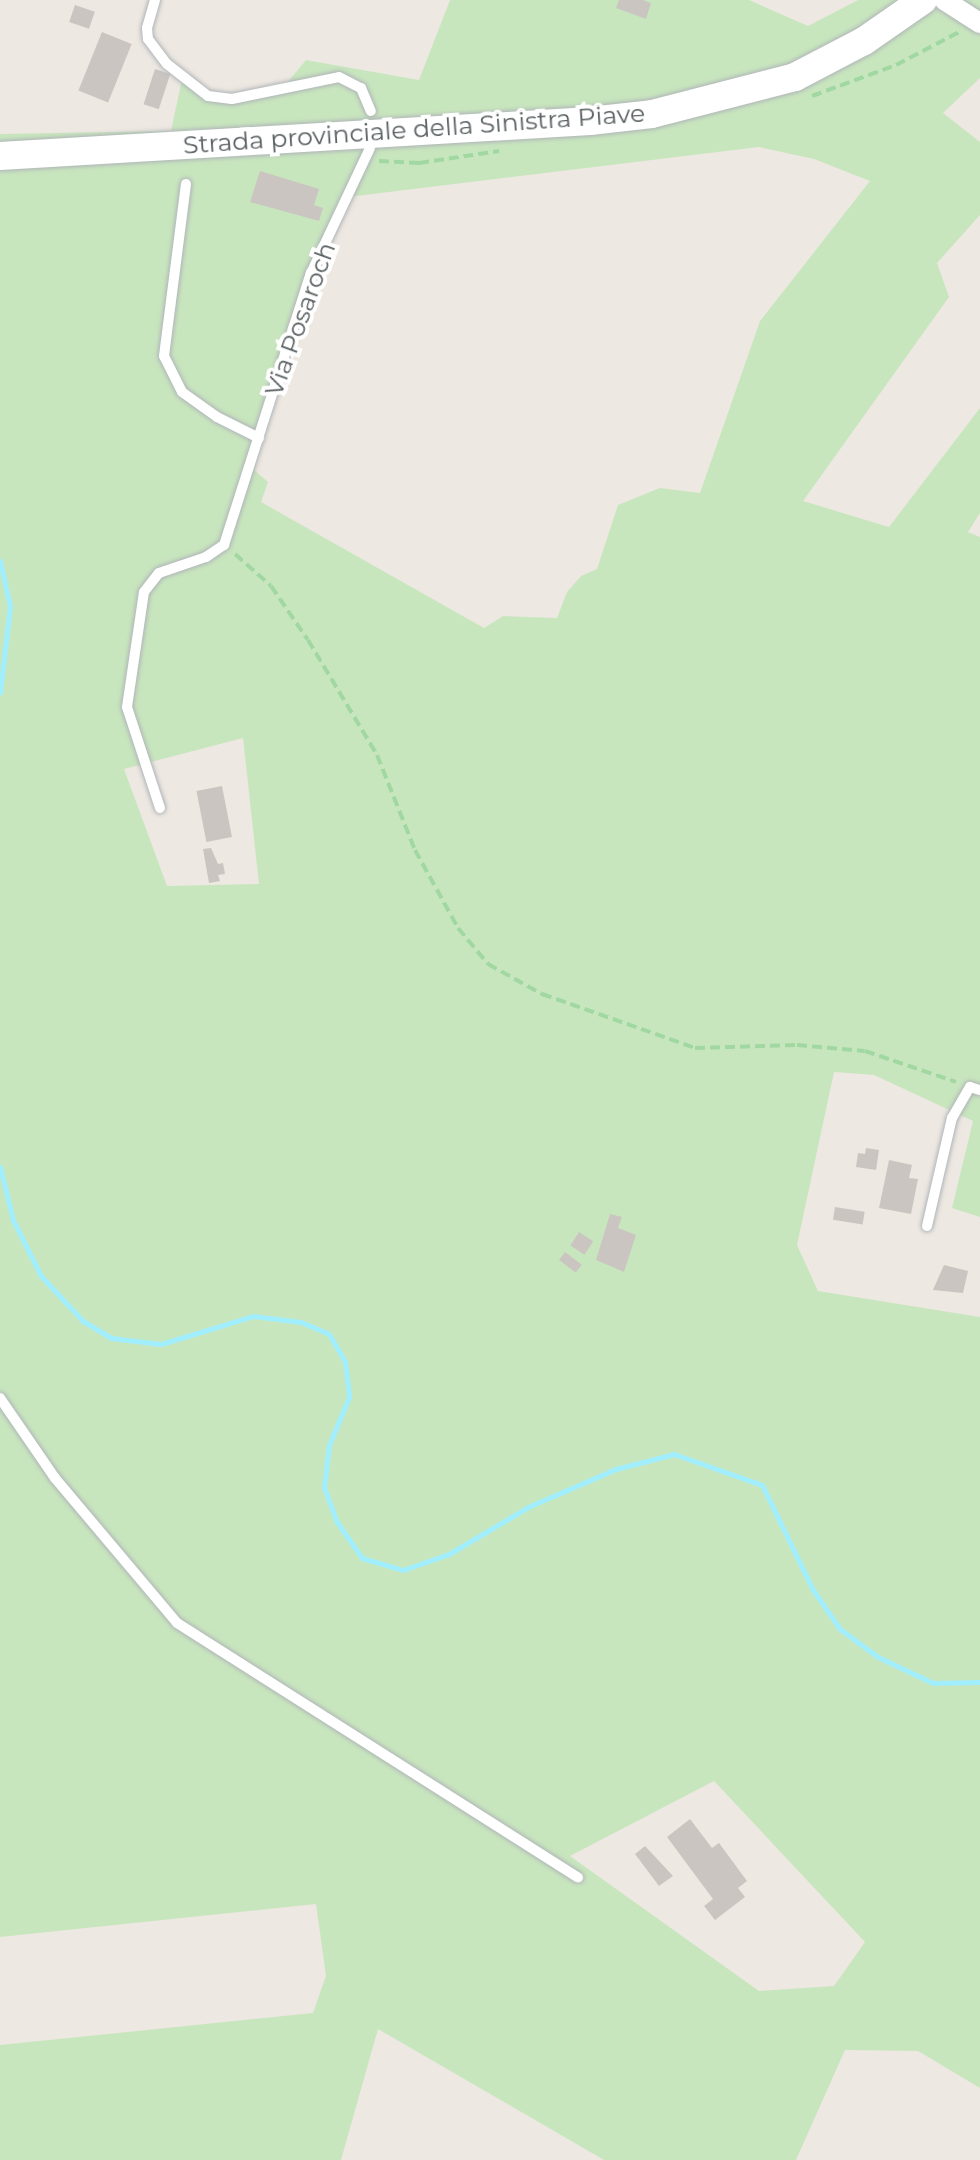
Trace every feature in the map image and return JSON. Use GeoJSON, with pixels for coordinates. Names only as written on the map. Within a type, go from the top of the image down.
{"type":"FeatureCollection","features":[{"type":"Feature","properties":{"kind":"main road","name":"Strada provinciale della Sinistra Piave"},"geometry":{"type":"LineString","coordinates":[[0,156],[652,114],[796,76],[864,41],[928,1]]}},
{"type":"Feature","properties":{"kind":"street"},"geometry":{"type":"LineString","coordinates":[[928,1],[980,23]]}},
{"type":"Feature","properties":{"kind":"lane"},"geometry":{"type":"LineString","coordinates":[[155,0],[146,28],[148,40],[166,64],[208,96],[232,100],[339,77],[362,88],[371,111]]}},
{"type":"Feature","properties":{"kind":"lane","name":"Via Posaroch"},"geometry":{"type":"LineString","coordinates":[[224,544],[311,273],[370,148]]}},
{"type":"Feature","properties":{"kind":"lane"},"geometry":{"type":"LineString","coordinates":[[186,184],[164,356],[182,392],[217,417],[259,438]]}},
{"type":"Feature","properties":{"kind":"lane"},"geometry":{"type":"LineString","coordinates":[[160,808],[127,707],[144,592],[158,572],[206,557],[224,544]]}},
{"type":"Feature","properties":{"kind":"lane"},"geometry":{"type":"LineString","coordinates":[[927,1226],[952,1118],[975,1088]]}},
{"type":"Feature","properties":{"kind":"lane"},"geometry":{"type":"LineString","coordinates":[[0,1398],[55,1478],[177,1623],[578,1877]]}},
{"type":"Feature","properties":{"kind":"path"},"geometry":{"type":"LineString","coordinates":[[224,544],[272,586],[308,640],[377,755],[416,850],[458,928],[488,964],[542,994],[696,1048],[797,1045],[865,1051],[975,1088]]}},
{"type":"Feature","properties":{"kind":"green space"},"geometry":{"type":"Polygon","coordinates":[[[450,0],[749,0],[808,26],[858,0],[980,0],[980,78],[943,113],[980,142],[980,215],[937,263],[949,297],[803,501],[889,527],[980,408],[980,513],[968,532],[980,537],[980,1217],[952,1208],[973,1121],[874,1075],[834,1072],[797,1245],[818,1291],[980,1317],[980,2088],[918,2051],[845,2050],[796,2160],[604,2160],[378,2029],[341,2160],[0,2160],[0,2045],[313,2013],[326,1976],[316,1904],[0,1937],[0,134],[171,131],[182,79],[219,100],[282,89],[306,60],[419,80],[450,0]],[[759,147],[348,197],[296,317],[254,470],[268,482],[261,502],[484,628],[503,616],[557,618],[567,592],[581,576],[597,569],[618,505],[660,488],[700,493],[760,321],[870,181],[814,159],[759,147]],[[243,738],[124,769],[167,886],[259,884],[243,738]],[[714,1781],[570,1856],[759,1991],[834,1986],[865,1942],[714,1781]]]}},
{"type":"Feature","properties":{"kind":"building"},"geometry":{"type":"Polygon","coordinates":[[[619,0],[651,3],[646,19],[616,8],[619,0]]]}},
{"type":"Feature","properties":{"kind":"building"},"geometry":{"type":"Polygon","coordinates":[[[75,5],[95,12],[89,29],[69,22],[75,5]]]}},
{"type":"Feature","properties":{"kind":"building"},"geometry":{"type":"Polygon","coordinates":[[[102,32],[132,44],[108,102],[78,90],[102,32]]]}},
{"type":"Feature","properties":{"kind":"building"},"geometry":{"type":"Polygon","coordinates":[[[155,69],[170,74],[159,109],[144,104],[155,69]]]}},
{"type":"Feature","properties":{"kind":"building"},"geometry":{"type":"Polygon","coordinates":[[[260,171],[319,189],[314,205],[323,208],[319,221],[250,202],[260,171]]]}},
{"type":"Feature","properties":{"kind":"building"},"geometry":{"type":"Polygon","coordinates":[[[222,786],[232,837],[206,842],[196,791],[222,786]]]}},
{"type":"Feature","properties":{"kind":"building"},"geometry":{"type":"Polygon","coordinates":[[[211,848],[218,864],[223,863],[225,874],[218,875],[220,881],[209,883],[203,849],[211,848]]]}},
{"type":"Feature","properties":{"kind":"building"},"geometry":{"type":"Polygon","coordinates":[[[866,1148],[879,1150],[876,1170],[856,1167],[858,1153],[865,1154],[866,1148]]]}},
{"type":"Feature","properties":{"kind":"building"},"geometry":{"type":"Polygon","coordinates":[[[889,1160],[912,1165],[909,1178],[918,1179],[911,1214],[879,1208],[889,1160]]]}},
{"type":"Feature","properties":{"kind":"building"},"geometry":{"type":"Polygon","coordinates":[[[835,1207],[865,1212],[863,1225],[833,1220],[835,1207]]]}},
{"type":"Feature","properties":{"kind":"building"},"geometry":{"type":"Polygon","coordinates":[[[610,1214],[622,1217],[618,1228],[636,1235],[624,1272],[596,1260],[610,1214]]]}},
{"type":"Feature","properties":{"kind":"building"},"geometry":{"type":"Polygon","coordinates":[[[579,1232],[593,1241],[585,1255],[570,1245],[579,1232]]]}},
{"type":"Feature","properties":{"kind":"building"},"geometry":{"type":"Polygon","coordinates":[[[565,1252],[582,1265],[576,1273],[559,1260],[565,1252]]]}},
{"type":"Feature","properties":{"kind":"building"},"geometry":{"type":"Polygon","coordinates":[[[944,1265],[968,1271],[963,1293],[933,1290],[944,1265]]]}},
{"type":"Feature","properties":{"kind":"building"},"geometry":{"type":"Polygon","coordinates":[[[690,1819],[712,1848],[719,1843],[747,1881],[738,1888],[745,1897],[715,1920],[704,1906],[713,1899],[667,1837],[690,1819]]]}},
{"type":"Feature","properties":{"kind":"building"},"geometry":{"type":"Polygon","coordinates":[[[645,1846],[673,1876],[659,1886],[635,1854],[645,1846]]]}},
{"type":"Feature","properties":{"kind":"waterway"},"geometry":{"type":"LineString","coordinates":[[0,561],[10,606],[0,692]]}},
{"type":"Feature","properties":{"kind":"waterway"},"geometry":{"type":"LineString","coordinates":[[0,1167],[13,1220],[41,1276],[83,1321],[111,1338],[161,1344],[253,1316],[301,1322],[329,1334],[345,1362],[349,1397],[329,1445],[324,1487],[337,1522],[362,1558],[403,1570],[449,1554],[528,1507],[616,1469],[674,1454],[762,1485],[813,1590],[840,1629],[878,1657],[933,1683],[980,1682]]}}]}
